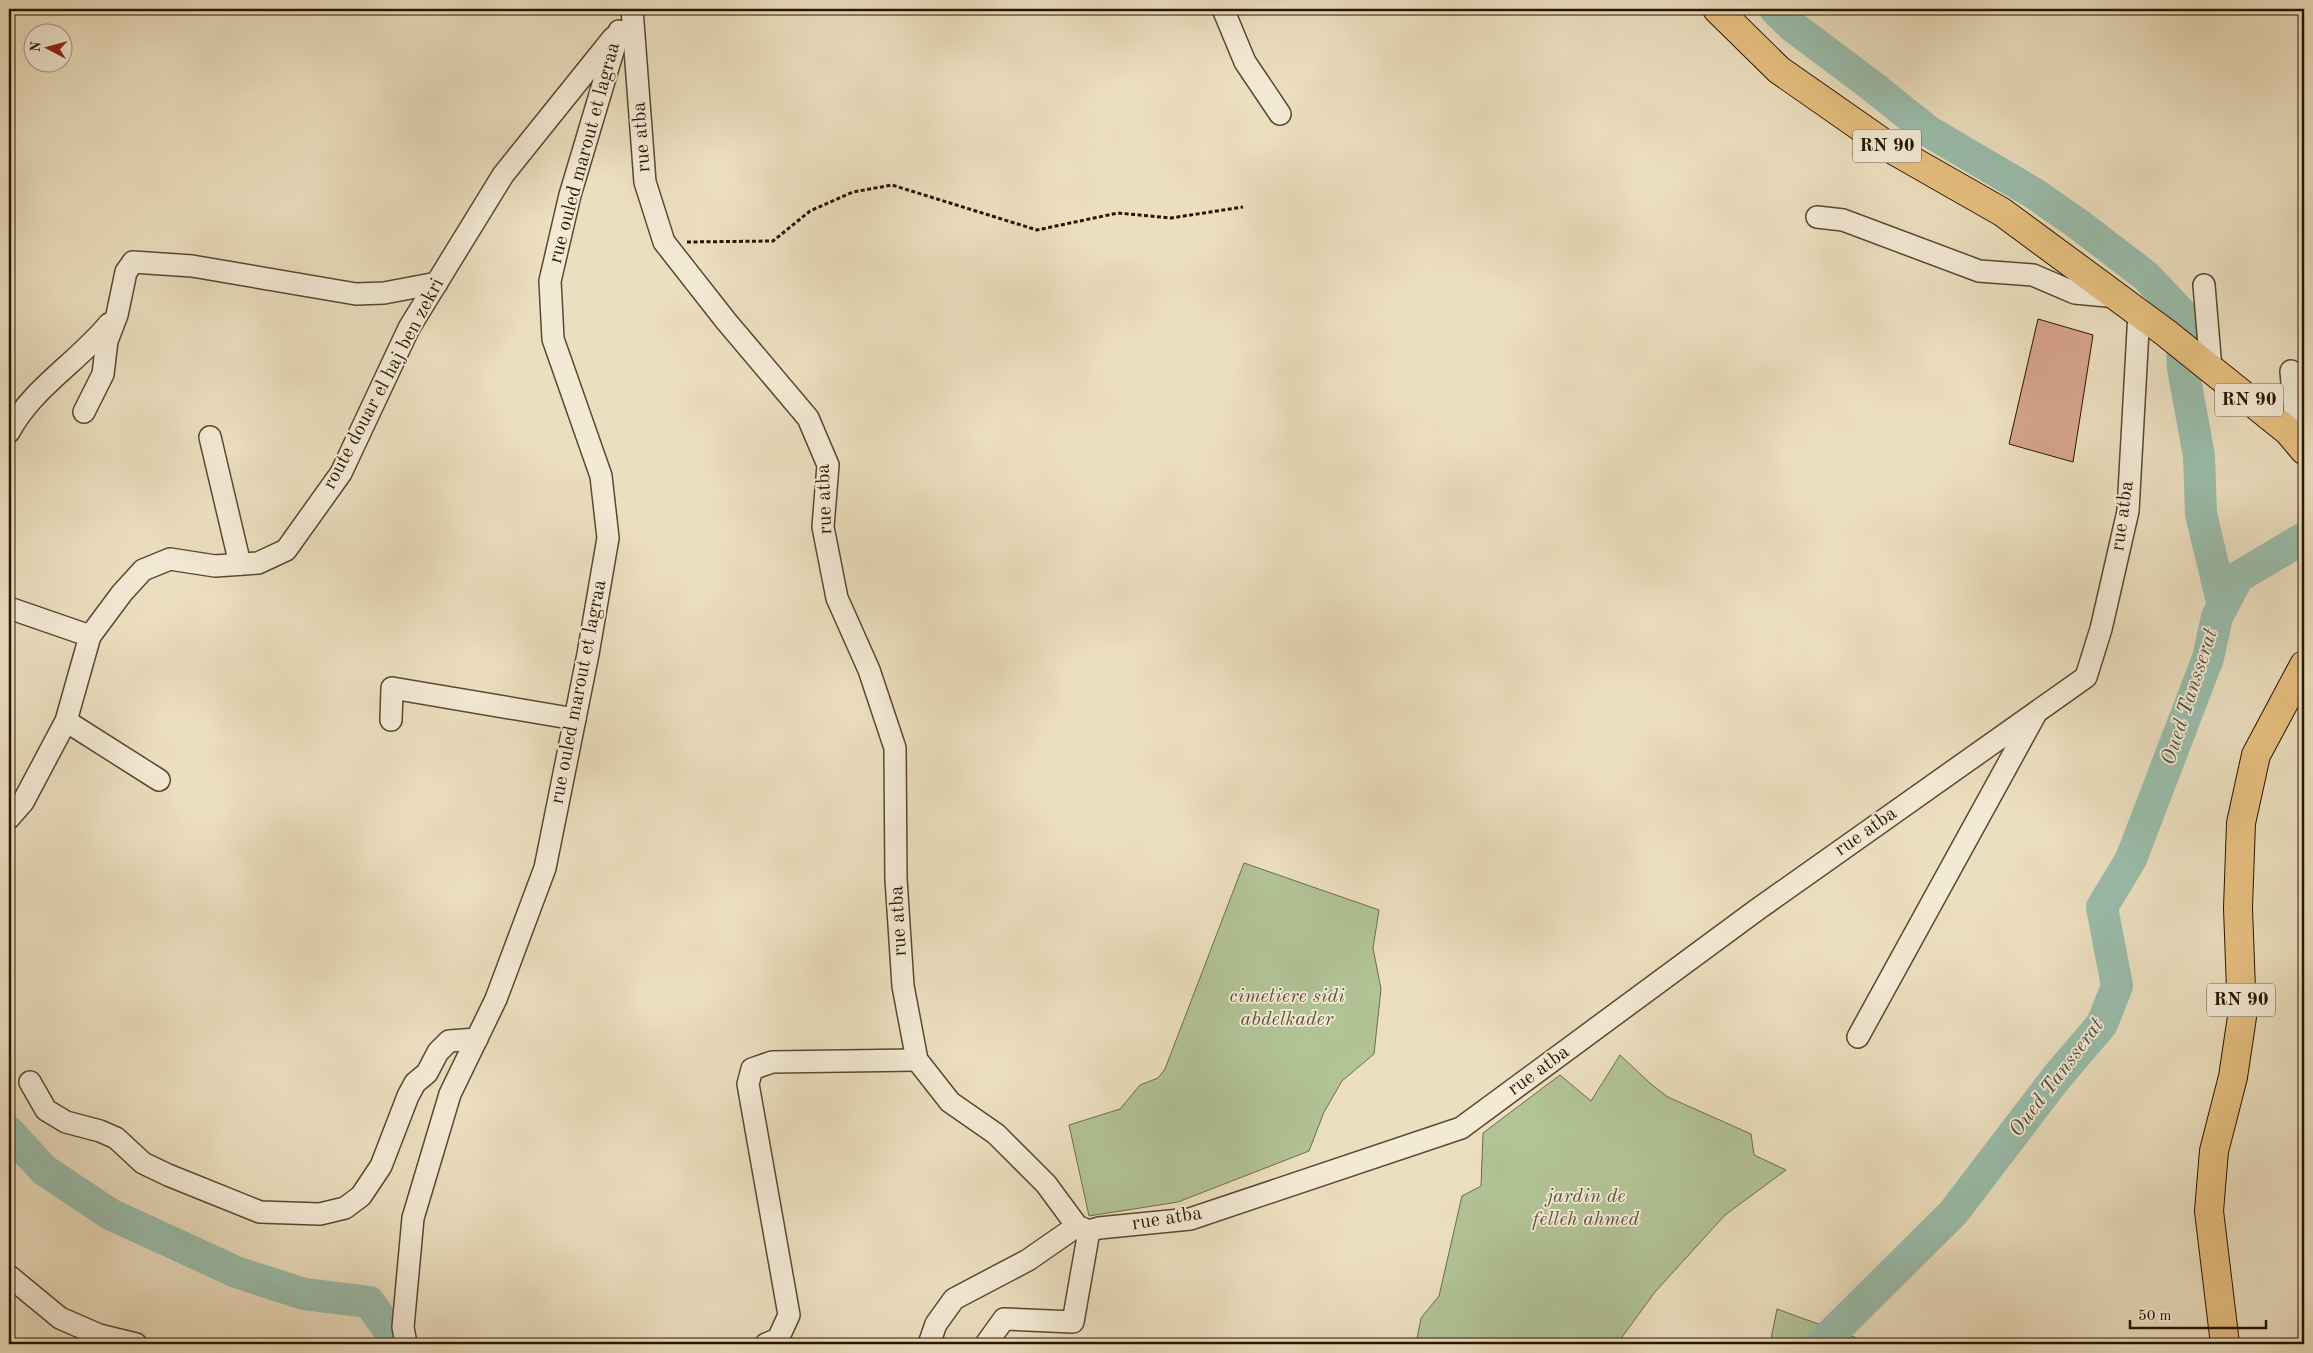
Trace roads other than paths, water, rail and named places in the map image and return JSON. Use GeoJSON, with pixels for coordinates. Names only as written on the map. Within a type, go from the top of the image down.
{"type":"FeatureCollection","features":[{"type":"Feature","properties":{"kind":"main road","name":"RN 90"},"geometry":{"type":"LineString","coordinates":[[1717,9],[1779,70],[1895,151],[2002,212],[2166,333],[2288,431],[2301,446]]}},
{"type":"Feature","properties":{"kind":"main road","name":"RN 90"},"geometry":{"type":"LineString","coordinates":[[2225,1344],[2209,1211],[2214,1151],[2233,1077],[2242,1017],[2238,908],[2241,823],[2256,755],[2304,665]]}},
{"type":"Feature","properties":{"kind":"street","name":"route douar el haj ben zekri"},"geometry":{"type":"LineString","coordinates":[[9,818],[23,802],[66,721],[90,636],[122,593],[143,570],[170,559],[215,566],[258,563],[286,550],[341,473],[409,328],[503,175],[619,31],[626,9]]}},
{"type":"Feature","properties":{"kind":"street","name":"rue atba"},"geometry":{"type":"LineString","coordinates":[[632,9],[645,182],[664,242],[726,321],[808,418],[828,465],[823,527],[837,598],[869,670],[896,748],[896,879],[903,986],[917,1060],[950,1102],[996,1134],[1046,1184],[1083,1229],[1190,1219],[1402,1158],[1462,1128],[1758,909],[2086,676],[2101,629],[2128,511],[2131,417],[2129,305]]}},
{"type":"Feature","properties":{"kind":"street"},"geometry":{"type":"LineString","coordinates":[[1223,9],[1245,62],[1280,114]]}},
{"type":"Feature","properties":{"kind":"street","name":"rue ouled marout et lagraa"},"geometry":{"type":"LineString","coordinates":[[406,1344],[403,1327],[413,1218],[450,1094],[496,999],[545,868],[608,538],[601,476],[553,338],[550,281],[570,195],[619,31]]}},
{"type":"Feature","properties":{"kind":"street"},"geometry":{"type":"LineString","coordinates":[[1817,217],[1843,220],[1979,271],[2033,275],[2074,293],[2129,305]]}},
{"type":"Feature","properties":{"kind":"street"},"geometry":{"type":"LineString","coordinates":[[84,412],[103,374],[107,341],[117,314],[126,272],[133,262],[192,266],[356,294],[384,293],[437,283]]}},
{"type":"Feature","properties":{"kind":"street"},"geometry":{"type":"LineString","coordinates":[[2201,361],[2204,285]]}},
{"type":"Feature","properties":{"kind":"street"},"geometry":{"type":"LineString","coordinates":[[9,432],[27,404],[93,344],[117,314]]}},
{"type":"Feature","properties":{"kind":"street"},"geometry":{"type":"LineString","coordinates":[[2290,372],[2301,446]]}},
{"type":"Feature","properties":{"kind":"street"},"geometry":{"type":"LineString","coordinates":[[210,437],[240,564]]}},
{"type":"Feature","properties":{"kind":"street"},"geometry":{"type":"LineString","coordinates":[[12,609],[90,636]]}},
{"type":"Feature","properties":{"kind":"street"},"geometry":{"type":"LineString","coordinates":[[391,720],[392,688],[574,719]]}},
{"type":"Feature","properties":{"kind":"street"},"geometry":{"type":"LineString","coordinates":[[1858,1037],[2037,710]]}},
{"type":"Feature","properties":{"kind":"street"},"geometry":{"type":"LineString","coordinates":[[66,721],[159,780]]}},
{"type":"Feature","properties":{"kind":"street"},"geometry":{"type":"LineString","coordinates":[[30,1082],[46,1110],[66,1122],[100,1130],[116,1138],[143,1163],[260,1212],[320,1214],[345,1208],[361,1196],[382,1166],[408,1096],[415,1084],[427,1073],[438,1052],[449,1041],[477,1039]]}},
{"type":"Feature","properties":{"kind":"street"},"geometry":{"type":"LineString","coordinates":[[766,1344],[778,1339],[789,1315],[748,1084],[752,1069],[772,1062],[917,1060]]}},
{"type":"Feature","properties":{"kind":"street"},"geometry":{"type":"LineString","coordinates":[[929,1344],[936,1324],[954,1299],[1083,1229]]}},
{"type":"Feature","properties":{"kind":"street"},"geometry":{"type":"LineString","coordinates":[[986,1344],[1004,1319],[1073,1322],[1083,1229]]}},
{"type":"Feature","properties":{"kind":"street"},"geometry":{"type":"LineString","coordinates":[[9,1276],[60,1318],[100,1335],[136,1344]]}},
{"type":"Feature","properties":{"kind":"waterway"},"geometry":{"type":"LineString","coordinates":[[1775,9],[1792,26],[1928,131],[2035,194],[2078,224],[2146,276],[2180,312],[2183,368],[2199,456],[2201,514],[2223,606]]}},
{"type":"Feature","properties":{"kind":"waterway","name":"Oued Tansserat"},"geometry":{"type":"LineString","coordinates":[[1821,1344],[1953,1213],[2056,1078],[2102,1024],[2117,986],[2102,907],[2131,859],[2208,658],[2217,617],[2238,577],[2304,538]]}},
{"type":"Feature","properties":{"kind":"waterway"},"geometry":{"type":"LineString","coordinates":[[9,1132],[44,1170],[110,1214],[236,1272],[304,1294],[369,1302],[393,1336]]}},
{"type":"Feature","properties":{"kind":"park label","name":"cimetiere sidi abdelkader"},"geometry":{"type":"Point","coordinates":[1287,1008]}},
{"type":"Feature","properties":{"kind":"park label","name":"jardin de felleh ahmed"},"geometry":{"type":"Point","coordinates":[1586,1208]}}]}
